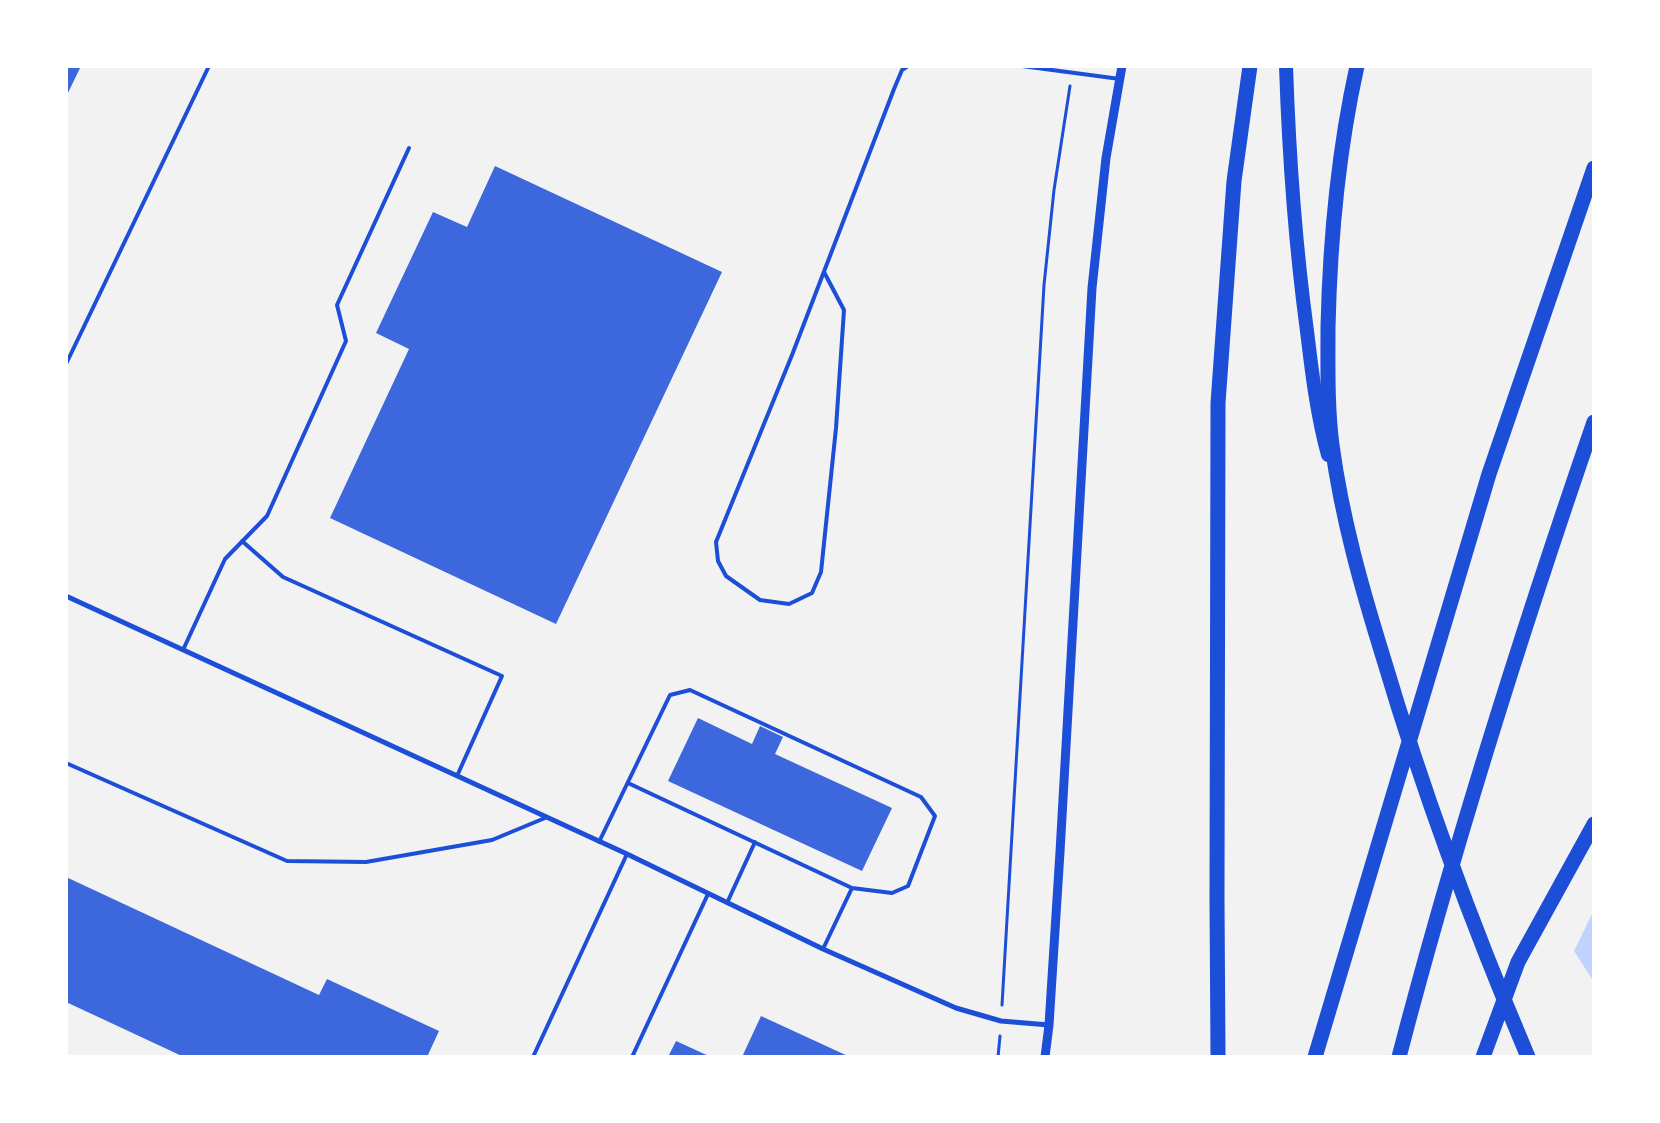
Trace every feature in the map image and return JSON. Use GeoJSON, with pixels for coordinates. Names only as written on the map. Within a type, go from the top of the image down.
{"type":"FeatureCollection","features":[{"type":"Feature","properties":{"kind":"highway"},"geometry":{"type":"LineString","coordinates":[[1218,1057],[1216,898],[1218,403],[1234,180],[1250,66]]}},
{"type":"Feature","properties":{"kind":"highway"},"geometry":{"type":"LineString","coordinates":[[1286,66],[1289,152],[1298,264],[1323,434],[1354,559],[1412,752],[1493,973],[1528,1057]]}},
{"type":"Feature","properties":{"kind":"highway"},"geometry":{"type":"LineString","coordinates":[[1344,515],[1332,444],[1328,363],[1329,276],[1336,188],[1357,66]]}},
{"type":"Feature","properties":{"kind":"highway"},"geometry":{"type":"LineString","coordinates":[[1316,1057],[1486,482],[1536,330],[1594,168]]}},
{"type":"Feature","properties":{"kind":"highway"},"geometry":{"type":"LineString","coordinates":[[1399,1057],[1451,865],[1550,550],[1594,422]]}},
{"type":"Feature","properties":{"kind":"highway"},"geometry":{"type":"LineString","coordinates":[[1483,1057],[1518,962],[1594,824]]}},
{"type":"Feature","properties":{"kind":"street"},"geometry":{"type":"LineString","coordinates":[[1045,1057],[1049,1025],[1092,288],[1106,158],[1122,66]]}},
{"type":"Feature","properties":{"kind":"street"},"geometry":{"type":"LineString","coordinates":[[66,596],[545,818],[627,854],[823,949],[956,1008],[1001,1021],[1049,1025]]}},
{"type":"Feature","properties":{"kind":"lane"},"geometry":{"type":"LineString","coordinates":[[66,364],[209,66]]}},
{"type":"Feature","properties":{"kind":"lane"},"geometry":{"type":"LineString","coordinates":[[824,272],[844,310],[836,428],[821,572],[812,593],[788,604],[760,600],[726,576],[718,561],[716,542],[824,272],[894,89],[902,70],[908,66]]}},
{"type":"Feature","properties":{"kind":"lane"},"geometry":{"type":"LineString","coordinates":[[1022,66],[1120,79]]}},
{"type":"Feature","properties":{"kind":"lane"},"geometry":{"type":"LineString","coordinates":[[183,650],[225,559],[267,516],[346,341],[337,305],[409,148]]}},
{"type":"Feature","properties":{"kind":"lane"},"geometry":{"type":"LineString","coordinates":[[242,541],[283,577],[502,676],[457,776]]}},
{"type":"Feature","properties":{"kind":"lane"},"geometry":{"type":"LineString","coordinates":[[600,842],[628,783],[670,695],[690,690],[921,797],[935,816],[908,886],[892,893],[852,888],[628,783]]}},
{"type":"Feature","properties":{"kind":"lane"},"geometry":{"type":"LineString","coordinates":[[66,763],[287,861],[376,860],[492,840],[545,818]]}},
{"type":"Feature","properties":{"kind":"lane"},"geometry":{"type":"LineString","coordinates":[[727,903],[755,842]]}},
{"type":"Feature","properties":{"kind":"lane"},"geometry":{"type":"LineString","coordinates":[[533,1057],[627,854]]}},
{"type":"Feature","properties":{"kind":"lane"},"geometry":{"type":"LineString","coordinates":[[823,949],[852,888]]}},
{"type":"Feature","properties":{"kind":"lane"},"geometry":{"type":"LineString","coordinates":[[632,1057],[708,894]]}},
{"type":"Feature","properties":{"kind":"path"},"geometry":{"type":"LineString","coordinates":[[1005,968],[1044,285],[1060,139],[1073,72]]}},
{"type":"Feature","properties":{"kind":"water"},"geometry":{"type":"Polygon","coordinates":[[[1594,910],[1594,982],[1574,951],[1594,910]]]}},
{"type":"Feature","properties":{"kind":"building"},"geometry":{"type":"Polygon","coordinates":[[[66,66],[81,66],[66,97],[66,66]]]}},
{"type":"Feature","properties":{"kind":"building"},"geometry":{"type":"Polygon","coordinates":[[[495,166],[722,272],[556,624],[330,518],[409,349],[376,333],[433,212],[467,227],[495,166]]]}},
{"type":"Feature","properties":{"kind":"building"},"geometry":{"type":"Polygon","coordinates":[[[698,718],[752,744],[760,726],[783,737],[775,754],[892,808],[862,871],[668,781],[698,718]]]}},
{"type":"Feature","properties":{"kind":"building"},"geometry":{"type":"Polygon","coordinates":[[[66,877],[319,995],[327,979],[439,1031],[427,1057],[184,1057],[66,1002],[66,877]]]}},
{"type":"Feature","properties":{"kind":"building"},"geometry":{"type":"Polygon","coordinates":[[[761,1016],[850,1057],[742,1057],[761,1016]]]}},
{"type":"Feature","properties":{"kind":"building"},"geometry":{"type":"Polygon","coordinates":[[[676,1041],[711,1057],[668,1057],[676,1041]]]}}]}
